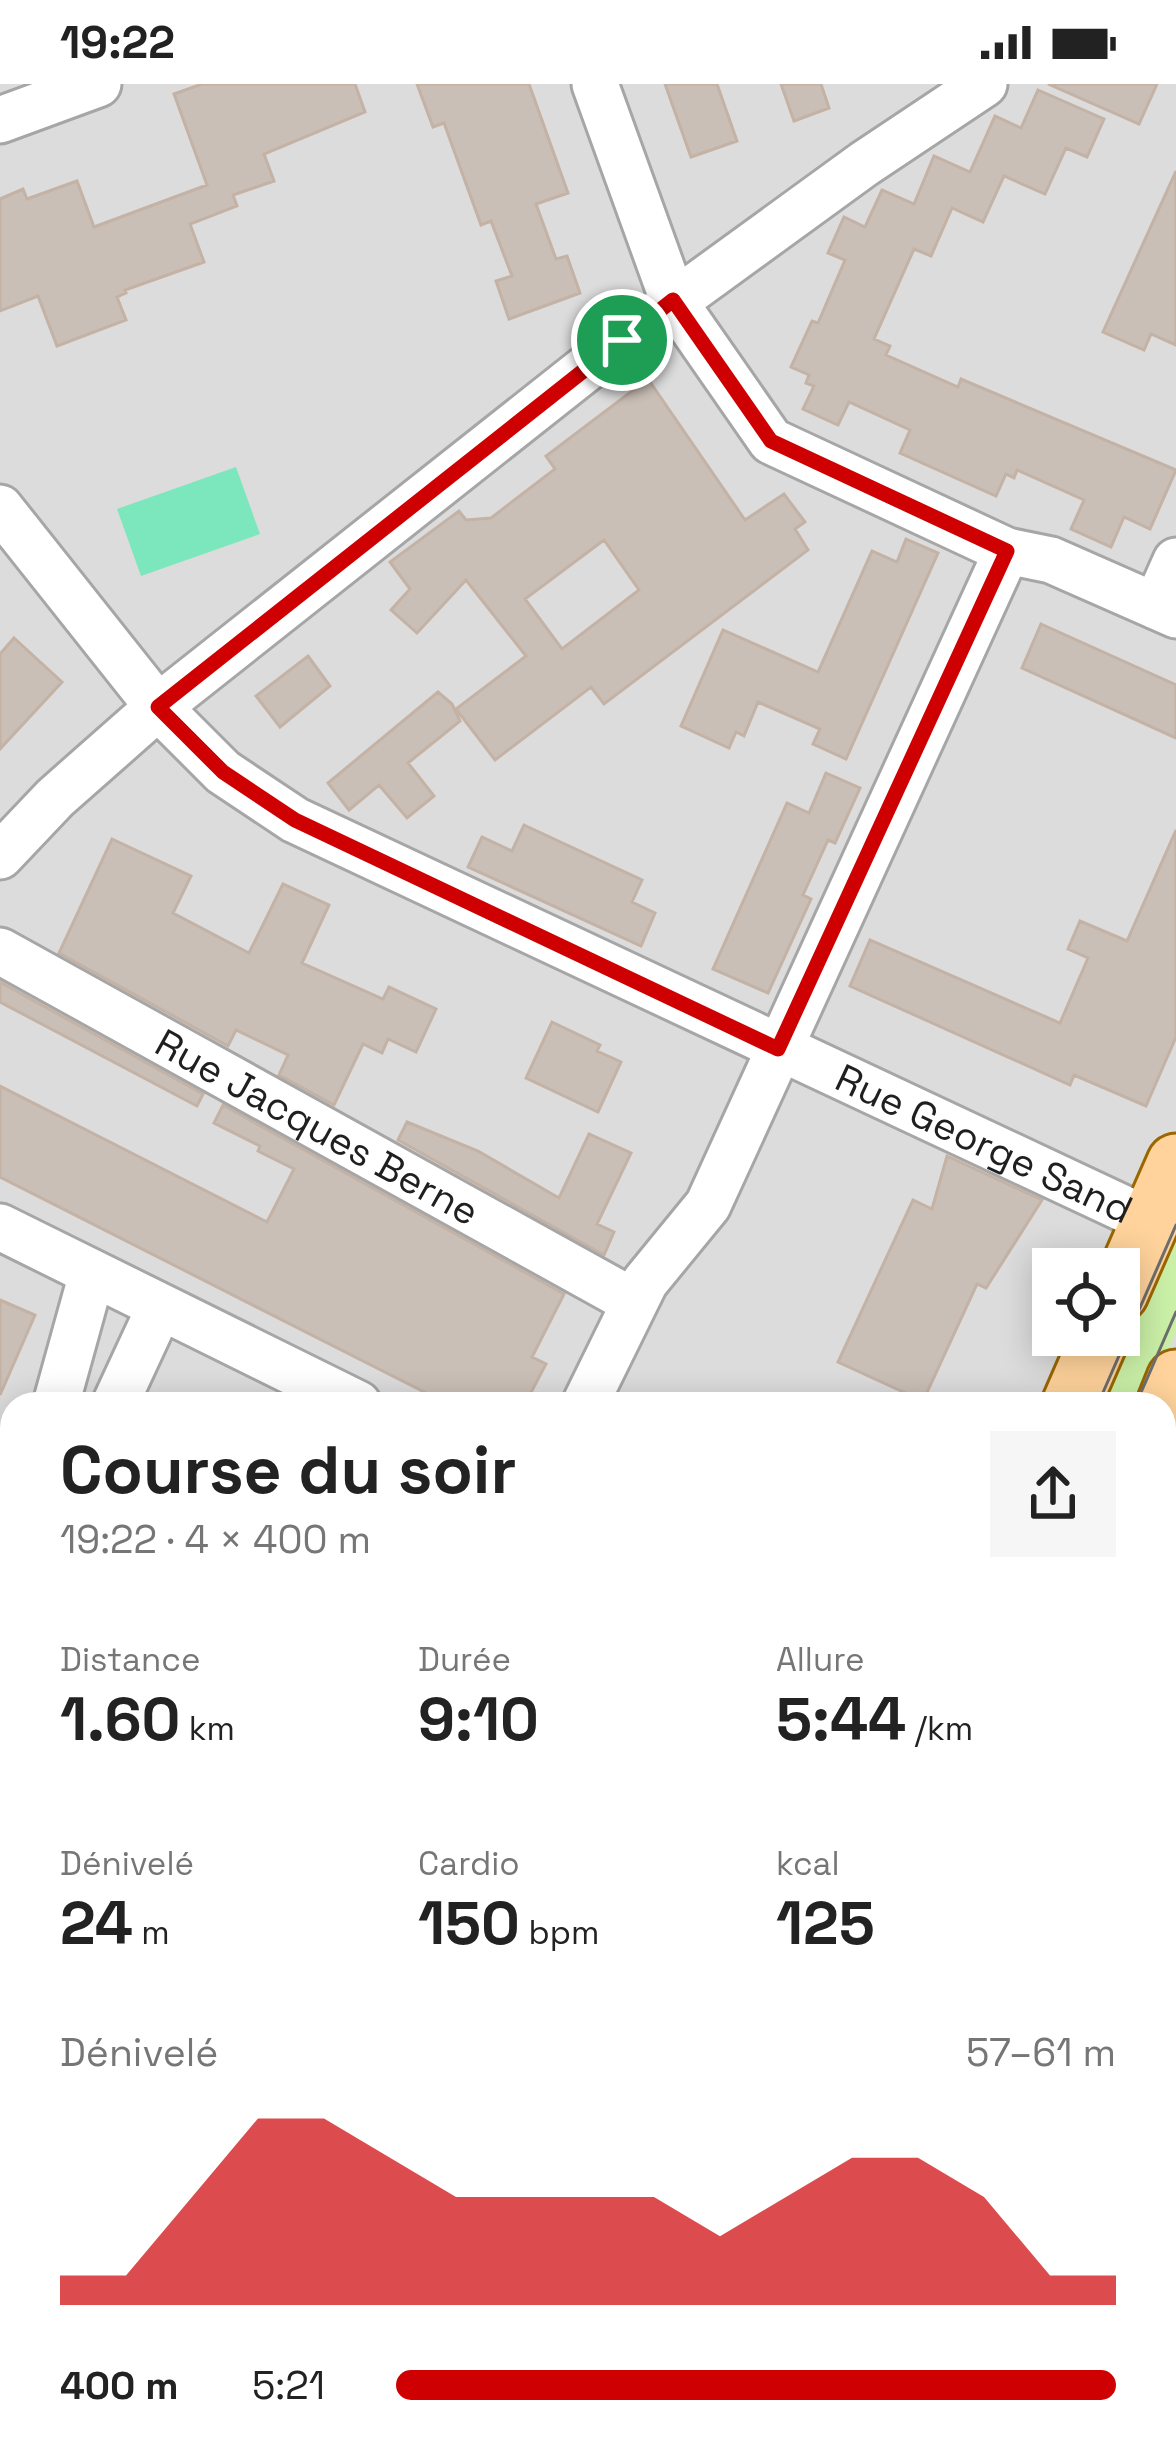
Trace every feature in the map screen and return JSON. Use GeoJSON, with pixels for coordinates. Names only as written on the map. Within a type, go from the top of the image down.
{"type":"FeatureCollection","features":[{"type":"Feature","properties":{"kind":"main road"},"geometry":{"type":"LineString","coordinates":[[1138,1248],[1176,1163]]}},
{"type":"Feature","properties":{"kind":"main road"},"geometry":{"type":"LineString","coordinates":[[1075,1392],[1092,1356]]}},
{"type":"Feature","properties":{"kind":"street"},"geometry":{"type":"LineString","coordinates":[[0,120],[98,84]]}},
{"type":"Feature","properties":{"kind":"street"},"geometry":{"type":"LineString","coordinates":[[595,84],[673,300],[771,441],[1007,551],[1051,560],[1166,610],[1176,561]]}},
{"type":"Feature","properties":{"kind":"street"},"geometry":{"type":"LineString","coordinates":[[0,856],[55,798],[158,707],[673,300],[984,84]]}},
{"type":"Feature","properties":{"kind":"street","name":"Rue George Sand"},"geometry":{"type":"LineString","coordinates":[[0,508],[158,707],[223,772],[295,820],[1150,1221]]}},
{"type":"Feature","properties":{"kind":"street"},"geometry":{"type":"LineString","coordinates":[[591,1392],[645,1282],[708,1205],[1007,551]]}},
{"type":"Feature","properties":{"kind":"street","name":"Rue Jacques Berne"},"geometry":{"type":"LineString","coordinates":[[0,951],[634,1302]]}},
{"type":"Feature","properties":{"kind":"street"},"geometry":{"type":"LineString","coordinates":[[0,1227],[334,1392]]}},
{"type":"Feature","properties":{"kind":"street"},"geometry":{"type":"LineString","coordinates":[[59,1392],[92,1274]]}},
{"type":"Feature","properties":{"kind":"street"},"geometry":{"type":"LineString","coordinates":[[121,1392],[160,1307]]}},
{"type":"Feature","properties":{"kind":"shaded area"},"geometry":{"type":"Polygon","coordinates":[[[0,84],[1176,84],[1176,1392],[0,1392],[0,84]]]}},
{"type":"Feature","properties":{"kind":"green space"},"geometry":{"type":"Polygon","coordinates":[[[236,467],[260,534],[141,576],[117,509],[236,467]]]}},
{"type":"Feature","properties":{"kind":"green space"},"geometry":{"type":"Polygon","coordinates":[[[1176,1207],[1176,1332],[1150,1392],[1094,1392],[1110,1356],[1140,1356],[1140,1289],[1176,1207]]]}},
{"type":"Feature","properties":{"kind":"building"},"geometry":{"type":"Polygon","coordinates":[[[202,84],[355,84],[365,112],[264,154],[274,181],[233,195],[237,206],[190,224],[204,262],[125,290],[117,297],[126,320],[57,346],[38,296],[0,311],[0,199],[23,189],[27,199],[77,181],[94,227],[207,185],[174,94],[202,84]]]}},
{"type":"Feature","properties":{"kind":"building"},"geometry":{"type":"Polygon","coordinates":[[[417,84],[529,84],[568,193],[536,204],[556,259],[567,256],[580,293],[509,319],[496,281],[512,276],[491,221],[481,225],[444,123],[433,127],[417,84]]]}},
{"type":"Feature","properties":{"kind":"building"},"geometry":{"type":"Polygon","coordinates":[[[665,84],[717,84],[737,141],[691,157],[665,84]]]}},
{"type":"Feature","properties":{"kind":"building"},"geometry":{"type":"Polygon","coordinates":[[[781,84],[821,84],[829,108],[794,121],[781,84]]]}},
{"type":"Feature","properties":{"kind":"building"},"geometry":{"type":"Polygon","coordinates":[[[1048,84],[1157,84],[1139,124],[1048,84]]]}},
{"type":"Feature","properties":{"kind":"building"},"geometry":{"type":"Polygon","coordinates":[[[1038,90],[1104,119],[1087,157],[1066,148],[1045,194],[1004,176],[983,222],[952,208],[931,256],[914,249],[874,339],[890,346],[886,355],[958,387],[961,379],[1176,470],[1150,529],[1124,517],[1111,547],[1071,529],[1084,500],[1017,470],[1014,478],[1006,474],[996,496],[900,453],[910,430],[849,402],[838,425],[803,409],[814,386],[806,383],[809,375],[791,367],[812,321],[818,323],[845,260],[828,253],[844,217],[865,227],[882,190],[914,204],[934,156],[970,172],[995,116],[1021,128],[1038,90]]]}},
{"type":"Feature","properties":{"kind":"building"},"geometry":{"type":"Polygon","coordinates":[[[1176,171],[1176,345],[1151,334],[1144,350],[1103,332],[1176,171]]]}},
{"type":"Feature","properties":{"kind":"building"},"geometry":{"type":"Polygon","coordinates":[[[648,379],[745,520],[784,494],[805,522],[795,529],[808,550],[604,704],[591,687],[495,760],[456,709],[526,656],[466,580],[417,633],[391,610],[410,589],[390,562],[459,511],[466,520],[491,518],[555,469],[546,456],[648,379]],[[604,540],[525,599],[562,649],[639,590],[604,540]]]}},
{"type":"Feature","properties":{"kind":"building"},"geometry":{"type":"Polygon","coordinates":[[[906,539],[938,553],[846,759],[813,744],[820,729],[758,702],[744,736],[736,732],[729,748],[681,726],[723,630],[818,672],[872,551],[897,562],[906,539]]]}},
{"type":"Feature","properties":{"kind":"building"},"geometry":{"type":"Polygon","coordinates":[[[1041,624],[1176,685],[1176,738],[1022,668],[1041,624]]]}},
{"type":"Feature","properties":{"kind":"building"},"geometry":{"type":"Polygon","coordinates":[[[14,638],[62,682],[0,749],[0,654],[14,638]]]}},
{"type":"Feature","properties":{"kind":"building"},"geometry":{"type":"Polygon","coordinates":[[[308,656],[330,686],[280,727],[256,696],[308,656]]]}},
{"type":"Feature","properties":{"kind":"building"},"geometry":{"type":"Polygon","coordinates":[[[438,692],[452,704],[460,721],[408,763],[434,796],[407,818],[379,785],[349,810],[328,783],[438,692]]]}},
{"type":"Feature","properties":{"kind":"building"},"geometry":{"type":"Polygon","coordinates":[[[826,773],[860,788],[835,843],[828,840],[803,895],[811,899],[768,993],[713,969],[787,803],[809,813],[826,773]]]}},
{"type":"Feature","properties":{"kind":"building"},"geometry":{"type":"Polygon","coordinates":[[[524,825],[642,880],[632,902],[655,913],[641,946],[468,867],[482,837],[512,851],[524,825]]]}},
{"type":"Feature","properties":{"kind":"building"},"geometry":{"type":"Polygon","coordinates":[[[1176,830],[1176,1037],[1146,1106],[1074,1075],[1070,1085],[850,986],[870,940],[1060,1023],[1088,958],[1068,949],[1080,921],[1127,941],[1176,830]]]}},
{"type":"Feature","properties":{"kind":"building"},"geometry":{"type":"Polygon","coordinates":[[[112,839],[191,876],[173,913],[249,953],[283,884],[329,905],[302,963],[383,999],[389,987],[436,1009],[416,1052],[388,1039],[382,1053],[363,1044],[334,1105],[279,1075],[288,1055],[236,1030],[228,1046],[59,953],[112,839]]]}},
{"type":"Feature","properties":{"kind":"building"},"geometry":{"type":"Polygon","coordinates":[[[0,982],[203,1094],[197,1106],[0,1002],[0,982]]]}},
{"type":"Feature","properties":{"kind":"building"},"geometry":{"type":"Polygon","coordinates":[[[552,1022],[600,1045],[597,1051],[621,1062],[598,1112],[526,1078],[552,1022]]]}},
{"type":"Feature","properties":{"kind":"building"},"geometry":{"type":"Polygon","coordinates":[[[0,1086],[267,1222],[294,1169],[214,1123],[223,1105],[564,1294],[532,1357],[546,1364],[531,1392],[424,1392],[0,1177],[0,1086]]]}},
{"type":"Feature","properties":{"kind":"building"},"geometry":{"type":"Polygon","coordinates":[[[407,1122],[478,1151],[559,1198],[589,1134],[631,1153],[597,1224],[614,1232],[604,1255],[398,1140],[407,1122]]]}},
{"type":"Feature","properties":{"kind":"building"},"geometry":{"type":"Polygon","coordinates":[[[947,1156],[1042,1200],[986,1288],[977,1284],[927,1392],[903,1392],[838,1362],[913,1200],[932,1209],[947,1156]]]}},
{"type":"Feature","properties":{"kind":"building"},"geometry":{"type":"Polygon","coordinates":[[[0,1300],[35,1315],[0,1392],[0,1300]]]}},
{"type":"Feature","properties":{"kind":"tram line"},"geometry":{"type":"LineString","coordinates":[[1103,1392],[1176,1225]]}},
{"type":"Feature","properties":{"kind":"tram line"},"geometry":{"type":"LineString","coordinates":[[1141,1392],[1176,1312]]}},
{"type":"Feature","properties":{"kind":"route"},"geometry":{"type":"LineString","coordinates":[[673,300],[771,441],[1007,551],[778,1049],[295,820],[223,772],[158,707],[622,340],[673,300]]}}]}
